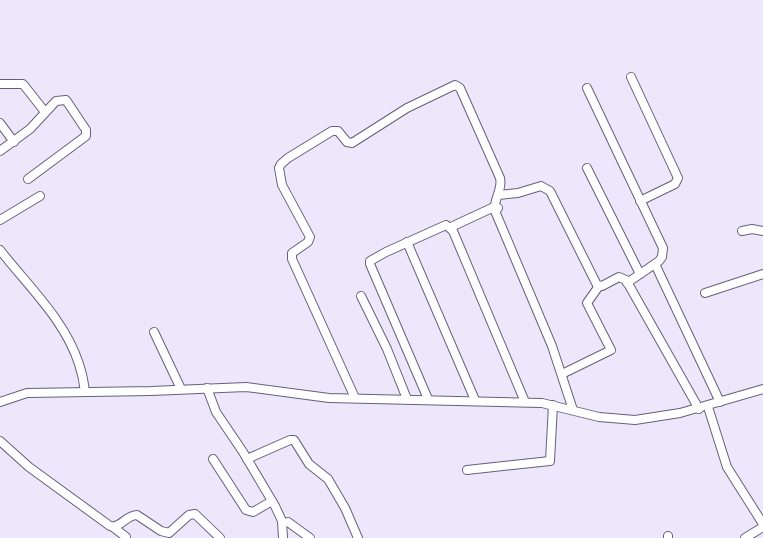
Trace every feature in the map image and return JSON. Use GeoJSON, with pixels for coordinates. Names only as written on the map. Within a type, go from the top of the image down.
{"type":"FeatureCollection","features":[{"type":"Feature","properties":{"kind":"street"},"geometry":{"type":"LineString","coordinates":[[631,77],[678,178],[674,184],[640,201]]}},
{"type":"Feature","properties":{"kind":"street"},"geometry":{"type":"LineString","coordinates":[[0,84],[23,84],[45,112]]}},
{"type":"Feature","properties":{"kind":"street"},"geometry":{"type":"LineString","coordinates":[[355,398],[317,311],[292,259],[292,253],[308,242],[310,237],[281,182],[281,164],[332,131],[338,131],[347,142],[352,143],[407,108],[457,86],[460,88],[500,178],[499,195],[496,207],[552,346],[573,410]]}},
{"type":"Feature","properties":{"kind":"street"},"geometry":{"type":"LineString","coordinates":[[587,88],[663,248],[662,257],[655,264],[627,283]]}},
{"type":"Feature","properties":{"kind":"street"},"geometry":{"type":"LineString","coordinates":[[0,151],[30,129],[56,101],[66,100],[86,130],[86,136],[28,179]]}},
{"type":"Feature","properties":{"kind":"street"},"geometry":{"type":"LineString","coordinates":[[0,123],[14,142]]}},
{"type":"Feature","properties":{"kind":"street"},"geometry":{"type":"LineString","coordinates":[[587,168],[640,274]]}},
{"type":"Feature","properties":{"kind":"street"},"geometry":{"type":"LineString","coordinates":[[499,195],[518,193],[540,186],[550,191],[599,286]]}},
{"type":"Feature","properties":{"kind":"street"},"geometry":{"type":"LineString","coordinates":[[0,220],[40,196]]}},
{"type":"Feature","properties":{"kind":"street"},"geometry":{"type":"LineString","coordinates":[[428,399],[370,262],[386,252],[443,226],[451,227],[496,207]]}},
{"type":"Feature","properties":{"kind":"street"},"geometry":{"type":"LineString","coordinates":[[451,227],[525,402]]}},
{"type":"Feature","properties":{"kind":"street"},"geometry":{"type":"LineString","coordinates":[[742,231],[752,229],[763,231]]}},
{"type":"Feature","properties":{"kind":"street"},"geometry":{"type":"LineString","coordinates":[[407,242],[475,400]]}},
{"type":"Feature","properties":{"kind":"street"},"geometry":{"type":"LineString","coordinates":[[0,250],[50,311],[66,335],[79,364],[85,392]]}},
{"type":"Feature","properties":{"kind":"street"},"geometry":{"type":"LineString","coordinates":[[655,264],[720,402]]}},
{"type":"Feature","properties":{"kind":"street"},"geometry":{"type":"LineString","coordinates":[[705,293],[763,274]]}},
{"type":"Feature","properties":{"kind":"street"},"geometry":{"type":"LineString","coordinates":[[562,374],[611,350],[587,303],[589,298],[599,286],[622,277],[703,408],[727,467],[763,524]]}},
{"type":"Feature","properties":{"kind":"street"},"geometry":{"type":"LineString","coordinates":[[361,296],[387,350],[408,399]]}},
{"type":"Feature","properties":{"kind":"street"},"geometry":{"type":"LineString","coordinates":[[154,332],[181,389]]}},
{"type":"Feature","properties":{"kind":"street"},"geometry":{"type":"LineString","coordinates":[[0,402],[27,393],[246,387],[329,398],[525,402],[553,405],[599,417],[635,420],[666,417],[703,408],[763,389]]}},
{"type":"Feature","properties":{"kind":"street"},"geometry":{"type":"LineString","coordinates":[[207,388],[216,412],[247,459],[272,501],[282,521],[283,538]]}},
{"type":"Feature","properties":{"kind":"street"},"geometry":{"type":"LineString","coordinates":[[467,470],[550,461],[553,405]]}},
{"type":"Feature","properties":{"kind":"street"},"geometry":{"type":"LineString","coordinates":[[247,459],[290,440],[294,440],[310,464],[328,479],[346,508],[358,538]]}},
{"type":"Feature","properties":{"kind":"street"},"geometry":{"type":"LineString","coordinates":[[0,441],[29,467],[126,537]]}},
{"type":"Feature","properties":{"kind":"street"},"geometry":{"type":"LineString","coordinates":[[213,459],[246,510],[253,512],[272,501]]}},
{"type":"Feature","properties":{"kind":"street"},"geometry":{"type":"LineString","coordinates":[[113,527],[128,517],[137,515],[161,531],[169,533],[189,516],[195,514],[220,538]]}},
{"type":"Feature","properties":{"kind":"street"},"geometry":{"type":"LineString","coordinates":[[288,522],[310,538]]}},
{"type":"Feature","properties":{"kind":"street"},"geometry":{"type":"LineString","coordinates":[[745,538],[763,528]]}}]}
